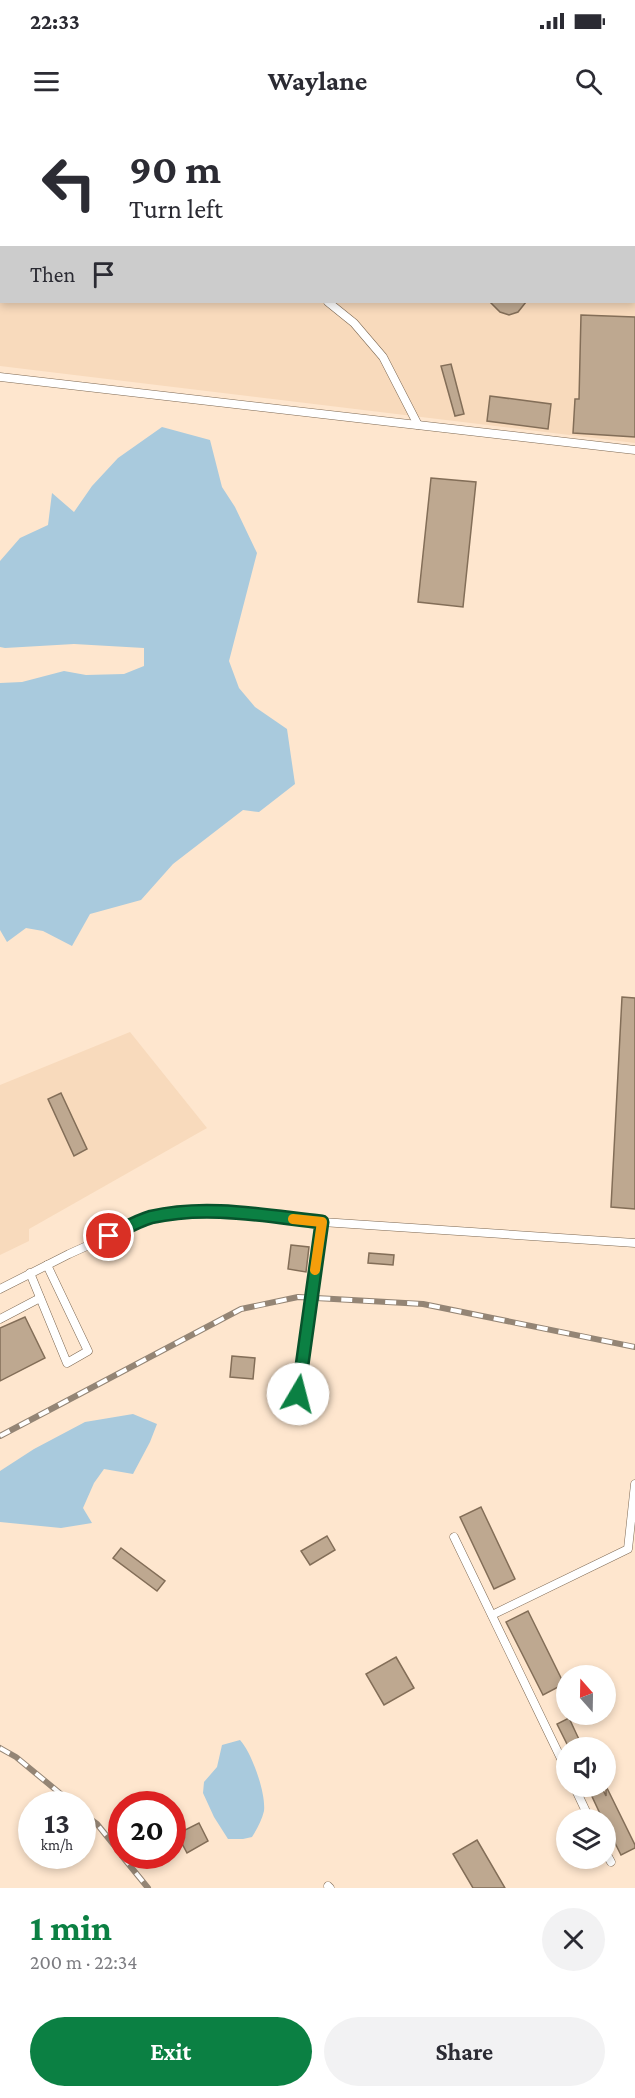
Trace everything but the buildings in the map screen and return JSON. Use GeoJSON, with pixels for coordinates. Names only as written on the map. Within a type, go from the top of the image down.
{"type":"FeatureCollection","features":[{"type":"Feature","properties":{"kind":"lane"},"geometry":{"type":"LineString","coordinates":[[329,303],[354,323],[383,357],[418,425]]}},
{"type":"Feature","properties":{"kind":"lane"},"geometry":{"type":"LineString","coordinates":[[0,377],[635,450]]}},
{"type":"Feature","properties":{"kind":"lane"},"geometry":{"type":"LineString","coordinates":[[0,1289],[149,1218],[180,1212],[222,1211],[322,1222],[635,1243]]}},
{"type":"Feature","properties":{"kind":"lane"},"geometry":{"type":"LineString","coordinates":[[298,1394],[322,1222]]}},
{"type":"Feature","properties":{"kind":"lane"},"geometry":{"type":"LineString","coordinates":[[30,1273],[67,1363],[88,1351],[47,1265]]}},
{"type":"Feature","properties":{"kind":"lane"},"geometry":{"type":"LineString","coordinates":[[0,1319],[40,1298]]}},
{"type":"Feature","properties":{"kind":"lane"},"geometry":{"type":"LineString","coordinates":[[492,1615],[628,1548],[635,1484]]}},
{"type":"Feature","properties":{"kind":"lane"},"geometry":{"type":"LineString","coordinates":[[454,1537],[556,1749]]}},
{"type":"Feature","properties":{"kind":"shaded area"},"geometry":{"type":"Polygon","coordinates":[[[0,303],[635,303],[635,443],[0,366],[0,303]]]}},
{"type":"Feature","properties":{"kind":"shaded area"},"geometry":{"type":"Polygon","coordinates":[[[130,1032],[207,1128],[29,1229],[29,1241],[0,1255],[0,1085],[130,1032]]]}},
{"type":"Feature","properties":{"kind":"water"},"geometry":{"type":"Polygon","coordinates":[[[162,427],[210,440],[222,487],[235,507],[257,553],[229,661],[239,688],[255,707],[287,729],[295,784],[259,812],[243,810],[173,864],[141,900],[90,914],[72,946],[43,931],[26,928],[7,942],[0,930],[0,683],[22,682],[64,671],[86,675],[124,674],[144,666],[144,648],[74,644],[0,647],[0,561],[20,538],[48,525],[52,493],[74,512],[92,486],[118,458],[162,427]]]}},
{"type":"Feature","properties":{"kind":"water"},"geometry":{"type":"Polygon","coordinates":[[[133,1414],[157,1424],[133,1474],[104,1469],[94,1483],[83,1508],[92,1523],[61,1528],[0,1522],[0,1471],[34,1449],[85,1422],[133,1414]]]}},
{"type":"Feature","properties":{"kind":"water"},"geometry":{"type":"Polygon","coordinates":[[[240,1740],[257,1774],[263,1794],[264,1811],[252,1837],[228,1839],[203,1793],[204,1782],[217,1767],[222,1745],[240,1740]]]}},
{"type":"Feature","properties":{"kind":"railway"},"geometry":{"type":"LineString","coordinates":[[0,1436],[241,1309],[298,1297],[423,1304],[635,1347]]}},
{"type":"Feature","properties":{"kind":"railway"},"geometry":{"type":"LineString","coordinates":[[0,1748],[16,1757],[57,1791]]}},
{"type":"Feature","properties":{"kind":"railway"},"geometry":{"type":"LineString","coordinates":[[96,1823],[108,1838]]}},
{"type":"Feature","properties":{"kind":"railway"},"geometry":{"type":"LineString","coordinates":[[133,1869],[148,1888]]}},
{"type":"Feature","properties":{"kind":"slow traffic"},"geometry":{"type":"LineString","coordinates":[[293,1219],[322,1222],[315,1270]]}},
{"type":"Feature","properties":{"kind":"route"},"geometry":{"type":"LineString","coordinates":[[109,1236],[149,1218],[180,1212],[222,1211],[322,1222],[298,1394]]}}]}
